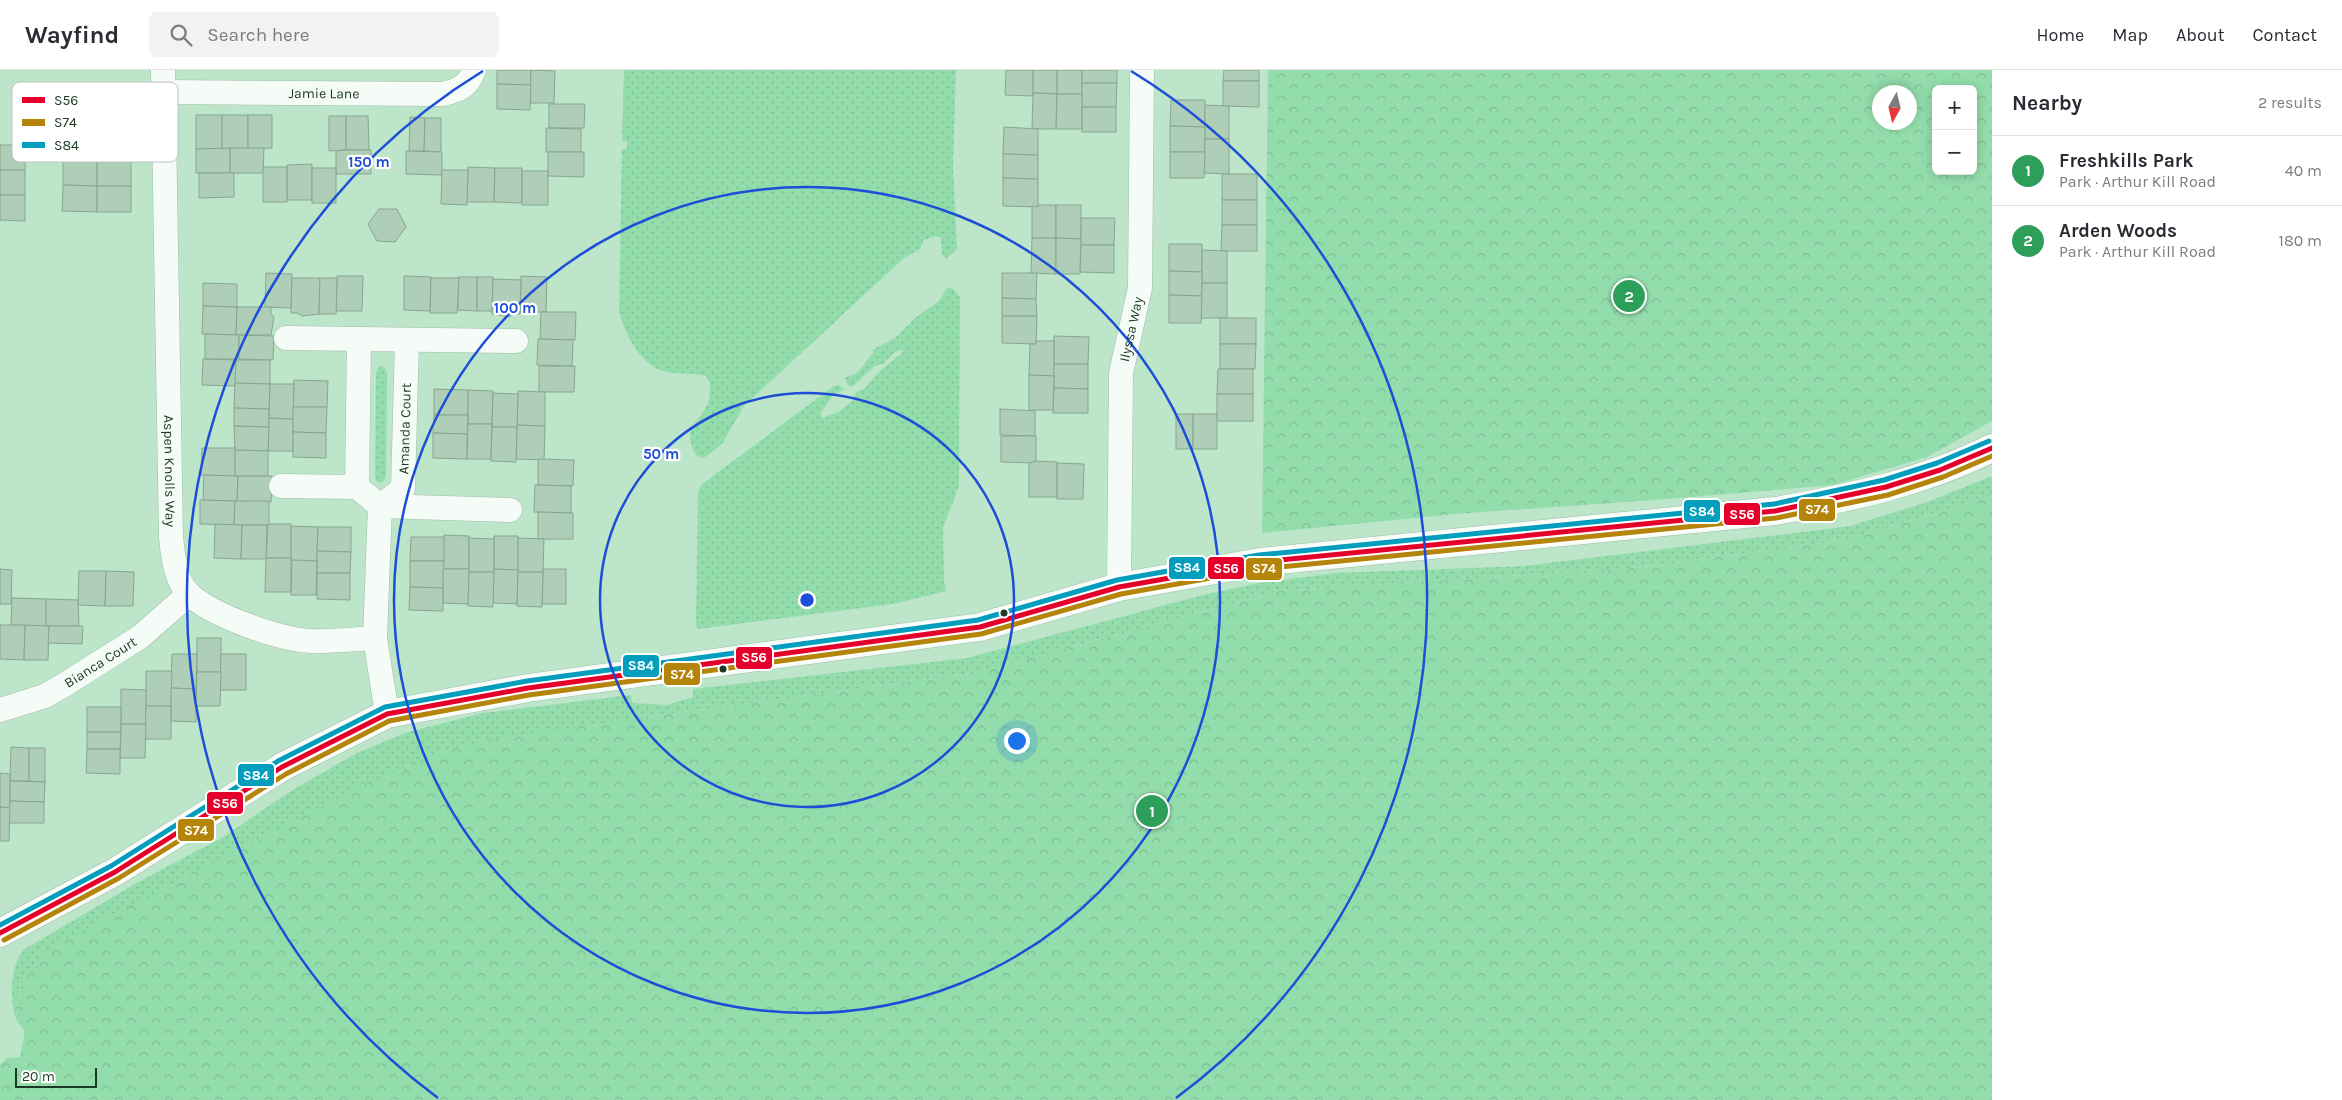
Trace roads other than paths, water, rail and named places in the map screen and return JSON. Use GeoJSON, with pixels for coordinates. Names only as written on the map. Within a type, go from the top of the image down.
{"type":"FeatureCollection","features":[{"type":"Feature","properties":{"kind":"street","name":"Jamie Lane"},"geometry":{"type":"LineString","coordinates":[[163,81],[443,94],[458,90],[467,84],[474,70]]}},
{"type":"Feature","properties":{"kind":"street","name":"Ilyssa Way"},"geometry":{"type":"LineString","coordinates":[[1119,588],[1121,373],[1140,288],[1142,70]]}},
{"type":"Feature","properties":{"kind":"street","name":"Aspen Knolls Way"},"geometry":{"type":"LineString","coordinates":[[164,162],[171,537],[173,560],[179,579],[189,594],[227,617],[276,635],[310,641],[375,638]]}},
{"type":"Feature","properties":{"kind":"street"},"geometry":{"type":"LineString","coordinates":[[286,338],[516,341]]}},
{"type":"Feature","properties":{"kind":"street"},"geometry":{"type":"LineString","coordinates":[[357,487],[359,339]]}},
{"type":"Feature","properties":{"kind":"street","name":"Amanda Court"},"geometry":{"type":"LineString","coordinates":[[380,506],[403,489],[407,340]]}},
{"type":"Feature","properties":{"kind":"street"},"geometry":{"type":"LineString","coordinates":[[0,933],[114,872],[282,767],[387,714],[528,688],[980,627],[1119,588],[1260,562],[1775,511],[1841,500],[1910,481],[1992,448]]}},
{"type":"Feature","properties":{"kind":"street"},"geometry":{"type":"LineString","coordinates":[[281,486],[357,487],[380,506],[510,510]]}},
{"type":"Feature","properties":{"kind":"street"},"geometry":{"type":"LineString","coordinates":[[380,506],[375,638],[387,714]]}},
{"type":"Feature","properties":{"kind":"street","name":"Bianca Court"},"geometry":{"type":"LineString","coordinates":[[0,710],[45,696],[64,685],[140,637],[189,594]]}},
{"type":"Feature","properties":{"kind":"place","name":"Arden Woods"},"geometry":{"type":"Point","coordinates":[1629,296]}},
{"type":"Feature","properties":{"kind":"place","name":"Freshkills Park"},"geometry":{"type":"Point","coordinates":[1152,811]}}]}
